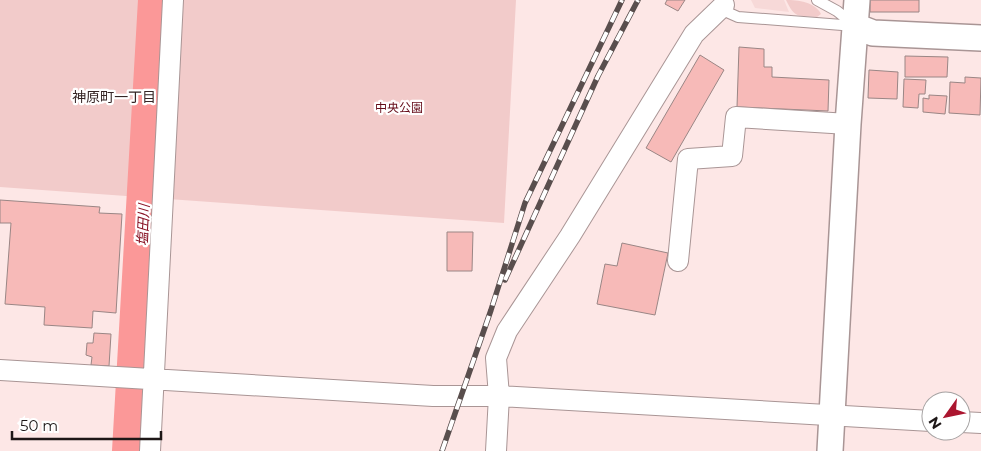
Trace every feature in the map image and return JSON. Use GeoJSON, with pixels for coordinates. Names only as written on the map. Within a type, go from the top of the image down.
{"type":"FeatureCollection","features":[{"type":"Feature","properties":{"kind":"street"},"geometry":{"type":"LineString","coordinates":[[150,451],[149,379],[173,0]]}},
{"type":"Feature","properties":{"kind":"street"},"geometry":{"type":"LineString","coordinates":[[830,451],[848,124],[857,0]]}},
{"type":"Feature","properties":{"kind":"street"},"geometry":{"type":"LineString","coordinates":[[496,451],[499,396],[496,358],[507,331],[570,236],[694,34],[724,3]]}},
{"type":"Feature","properties":{"kind":"street"},"geometry":{"type":"LineString","coordinates":[[855,26],[874,33],[981,38]]}},
{"type":"Feature","properties":{"kind":"street"},"geometry":{"type":"LineString","coordinates":[[678,261],[688,160],[732,156],[736,117],[848,124]]}},
{"type":"Feature","properties":{"kind":"street"},"geometry":{"type":"LineString","coordinates":[[0,370],[433,396],[499,396],[921,420]]}},
{"type":"Feature","properties":{"kind":"lane"},"geometry":{"type":"LineString","coordinates":[[817,0],[837,11],[855,26]]}},
{"type":"Feature","properties":{"kind":"lane"},"geometry":{"type":"LineString","coordinates":[[724,3],[728,13],[738,17],[855,26]]}},
{"type":"Feature","properties":{"kind":"shaded area"},"geometry":{"type":"Polygon","coordinates":[[[751,0],[784,0],[789,12],[755,8],[751,0]]]}},
{"type":"Feature","properties":{"kind":"green space","name":"中央公園"},"geometry":{"type":"Polygon","coordinates":[[[0,0],[516,0],[504,223],[0,187],[0,0]]]}},
{"type":"Feature","properties":{"kind":"green space"},"geometry":{"type":"Polygon","coordinates":[[[786,0],[810,4],[821,14],[817,17],[798,15],[792,10],[786,0]]]}},
{"type":"Feature","properties":{"kind":"building"},"geometry":{"type":"Polygon","coordinates":[[[667,0],[685,0],[678,11],[665,4],[667,0]]]}},
{"type":"Feature","properties":{"kind":"building"},"geometry":{"type":"Polygon","coordinates":[[[870,0],[919,0],[919,12],[870,12],[870,0]]]}},
{"type":"Feature","properties":{"kind":"building"},"geometry":{"type":"Polygon","coordinates":[[[739,47],[764,49],[764,67],[772,67],[772,77],[829,80],[828,111],[737,107],[739,47]]]}},
{"type":"Feature","properties":{"kind":"building"},"geometry":{"type":"Polygon","coordinates":[[[700,55],[724,70],[671,162],[646,148],[700,55]]]}},
{"type":"Feature","properties":{"kind":"building"},"geometry":{"type":"Polygon","coordinates":[[[905,56],[948,57],[947,77],[905,77],[905,56]]]}},
{"type":"Feature","properties":{"kind":"building"},"geometry":{"type":"Polygon","coordinates":[[[869,70],[898,72],[897,99],[868,98],[869,70]]]}},
{"type":"Feature","properties":{"kind":"building"},"geometry":{"type":"Polygon","coordinates":[[[965,77],[981,78],[980,115],[949,113],[950,82],[965,83],[965,77]]]}},
{"type":"Feature","properties":{"kind":"building"},"geometry":{"type":"Polygon","coordinates":[[[904,79],[926,80],[925,94],[919,94],[918,108],[903,107],[904,79]]]}},
{"type":"Feature","properties":{"kind":"building"},"geometry":{"type":"Polygon","coordinates":[[[929,95],[947,96],[945,114],[923,112],[923,98],[929,99],[929,95]]]}},
{"type":"Feature","properties":{"kind":"building"},"geometry":{"type":"Polygon","coordinates":[[[0,200],[100,207],[99,213],[122,214],[116,313],[93,311],[92,328],[44,325],[45,307],[5,304],[11,223],[0,223],[0,200]]]}},
{"type":"Feature","properties":{"kind":"building"},"geometry":{"type":"Polygon","coordinates":[[[447,232],[473,232],[472,271],[447,271],[447,232]]]}},
{"type":"Feature","properties":{"kind":"building"},"geometry":{"type":"Polygon","coordinates":[[[622,243],[668,253],[655,315],[597,304],[605,264],[617,266],[622,243]]]}},
{"type":"Feature","properties":{"kind":"building"},"geometry":{"type":"Polygon","coordinates":[[[94,333],[111,334],[109,366],[91,365],[92,357],[86,355],[87,343],[93,343],[94,333]]]}},
{"type":"Feature","properties":{"kind":"waterway","name":"塩田川"},"geometry":{"type":"LineString","coordinates":[[130,451],[156,0]]}},
{"type":"Feature","properties":{"kind":"railway"},"geometry":{"type":"LineString","coordinates":[[442,451],[491,310],[525,203],[622,0]]}},
{"type":"Feature","properties":{"kind":"railway"},"geometry":{"type":"LineString","coordinates":[[505,280],[598,76],[638,0]]}},
{"type":"Feature","properties":{"kind":"district","name":"神原町一丁目"},"geometry":{"type":"Point","coordinates":[114,97]}}]}
